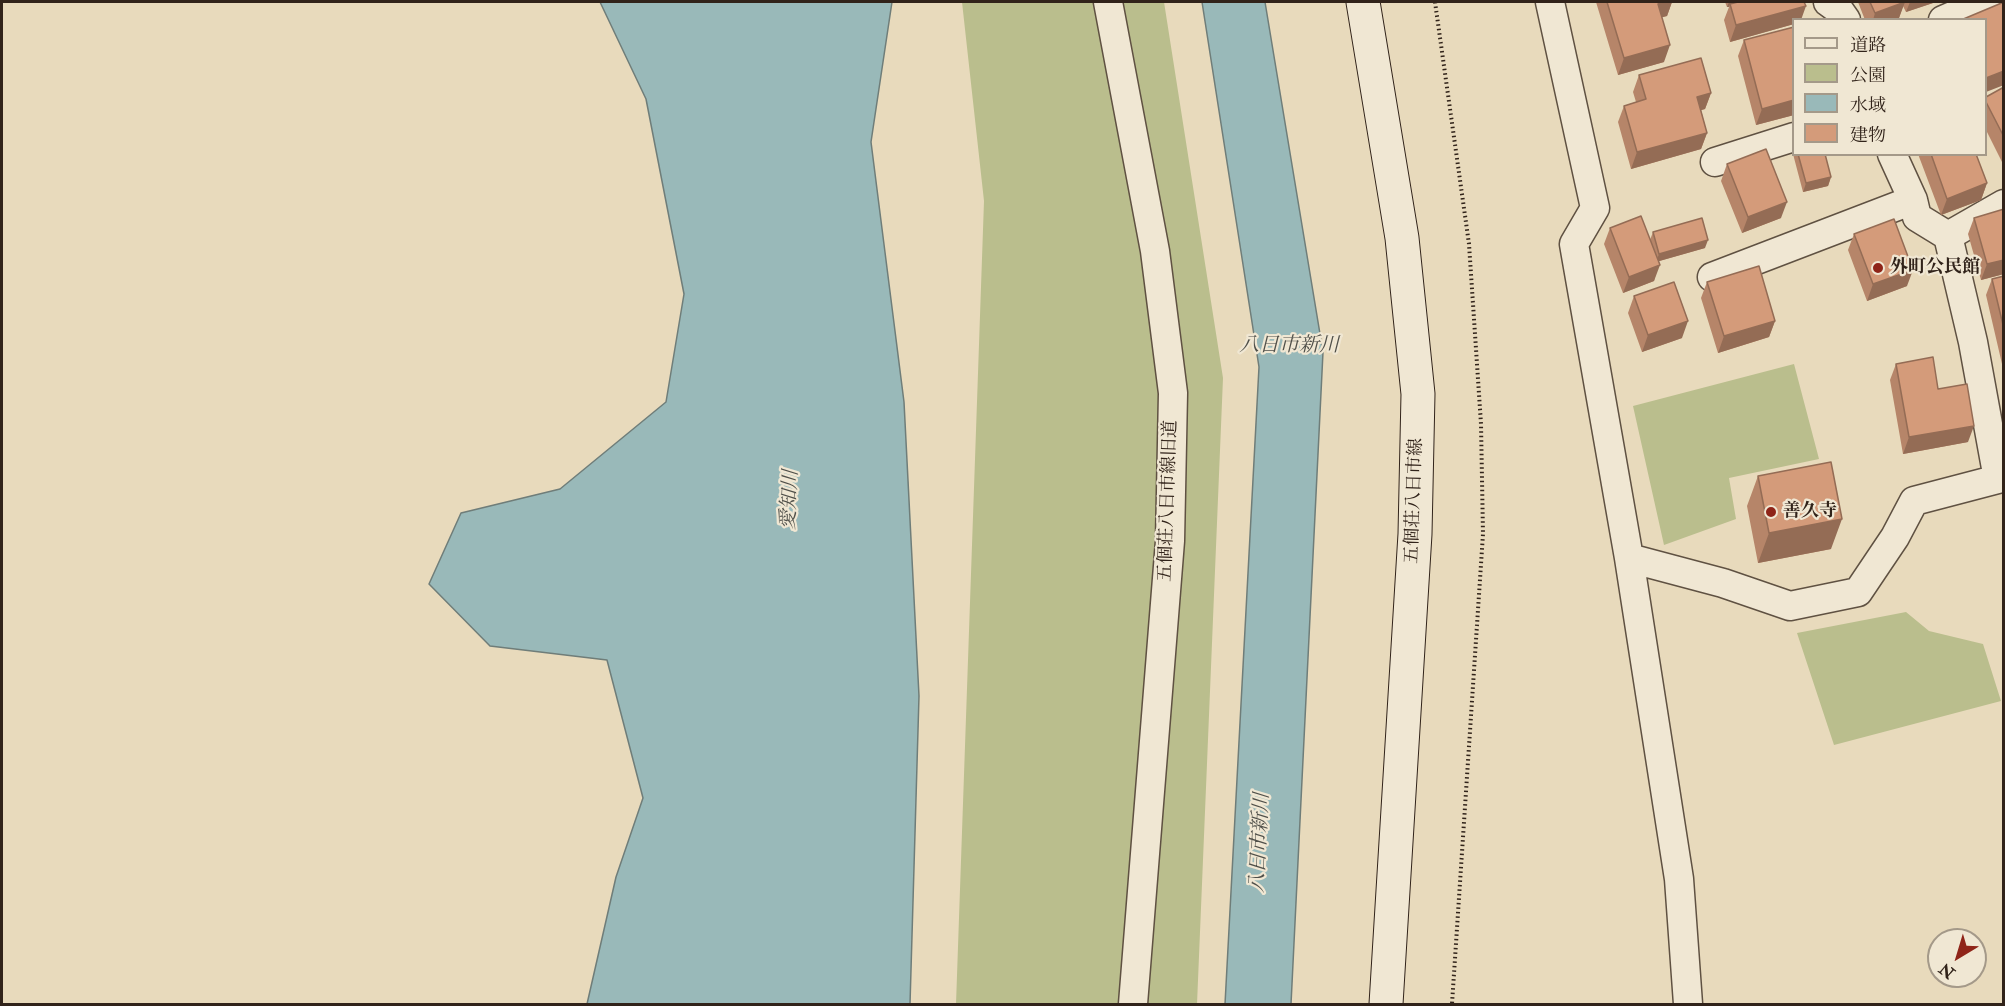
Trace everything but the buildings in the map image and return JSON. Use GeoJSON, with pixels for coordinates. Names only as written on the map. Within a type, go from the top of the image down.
{"type":"FeatureCollection","features":[{"type":"Feature","properties":{"kind":"main road","name":"五個荘八日市線"},"geometry":{"type":"LineString","coordinates":[[1363,2],[1402,238],[1418,394],[1415,534],[1386,1005]]}},
{"type":"Feature","properties":{"kind":"street","name":"五個荘八日市線旧道"},"geometry":{"type":"LineString","coordinates":[[1108,2],[1155,251],[1173,393],[1170,541],[1133,1005]]}},
{"type":"Feature","properties":{"kind":"street"},"geometry":{"type":"LineString","coordinates":[[1550,2],[1595,208],[1574,244],[1629,558],[1679,879],[1688,1005]]}},
{"type":"Feature","properties":{"kind":"street"},"geometry":{"type":"LineString","coordinates":[[1828,2],[1839,10],[1845,18]]}},
{"type":"Feature","properties":{"kind":"street"},"geometry":{"type":"LineString","coordinates":[[1948,18],[1985,2]]}},
{"type":"Feature","properties":{"kind":"street"},"geometry":{"type":"LineString","coordinates":[[1715,162],[1792,138]]}},
{"type":"Feature","properties":{"kind":"street"},"geometry":{"type":"LineString","coordinates":[[1629,558],[1723,583],[1790,606],[1858,591],[1894,537],[1914,501],[1998,479],[1973,342],[1948,236],[1917,217],[1893,156]]}},
{"type":"Feature","properties":{"kind":"street"},"geometry":{"type":"LineString","coordinates":[[1712,277],[1912,200]]}},
{"type":"Feature","properties":{"kind":"street"},"geometry":{"type":"LineString","coordinates":[[1948,236],[2004,204]]}},
{"type":"Feature","properties":{"kind":"path"},"geometry":{"type":"LineString","coordinates":[[1435,2],[1469,244],[1481,424],[1484,534],[1452,1005]]}},
{"type":"Feature","properties":{"kind":"green space"},"geometry":{"type":"Polygon","coordinates":[[[962,2],[1164,2],[1223,378],[1197,1004],[956,1004],[984,201],[962,2]]]}},
{"type":"Feature","properties":{"kind":"green space"},"geometry":{"type":"Polygon","coordinates":[[[1794,364],[1819,459],[1729,478],[1736,519],[1664,545],[1633,406],[1794,364]]]}},
{"type":"Feature","properties":{"kind":"green space"},"geometry":{"type":"Polygon","coordinates":[[[1906,612],[1929,631],[1983,644],[2001,701],[1834,745],[1797,633],[1906,612]]]}},
{"type":"Feature","properties":{"kind":"water","name":"愛知川"},"geometry":{"type":"Polygon","coordinates":[[[600,2],[892,2],[871,142],[904,402],[919,696],[910,1004],[587,1004],[616,877],[643,798],[607,660],[490,646],[429,584],[461,513],[560,489],[666,402],[684,294],[646,99],[600,2]]]}},
{"type":"Feature","properties":{"kind":"water","name":"八日市新川"},"geometry":{"type":"Polygon","coordinates":[[[1202,2],[1265,2],[1323,352],[1291,1004],[1225,1004],[1259,367],[1202,2]]]}},
{"type":"Feature","properties":{"kind":"place","name":"外町公民館"},"geometry":{"type":"Point","coordinates":[1878,268]}},
{"type":"Feature","properties":{"kind":"place","name":"善久寺"},"geometry":{"type":"Point","coordinates":[1771,512]}}]}
